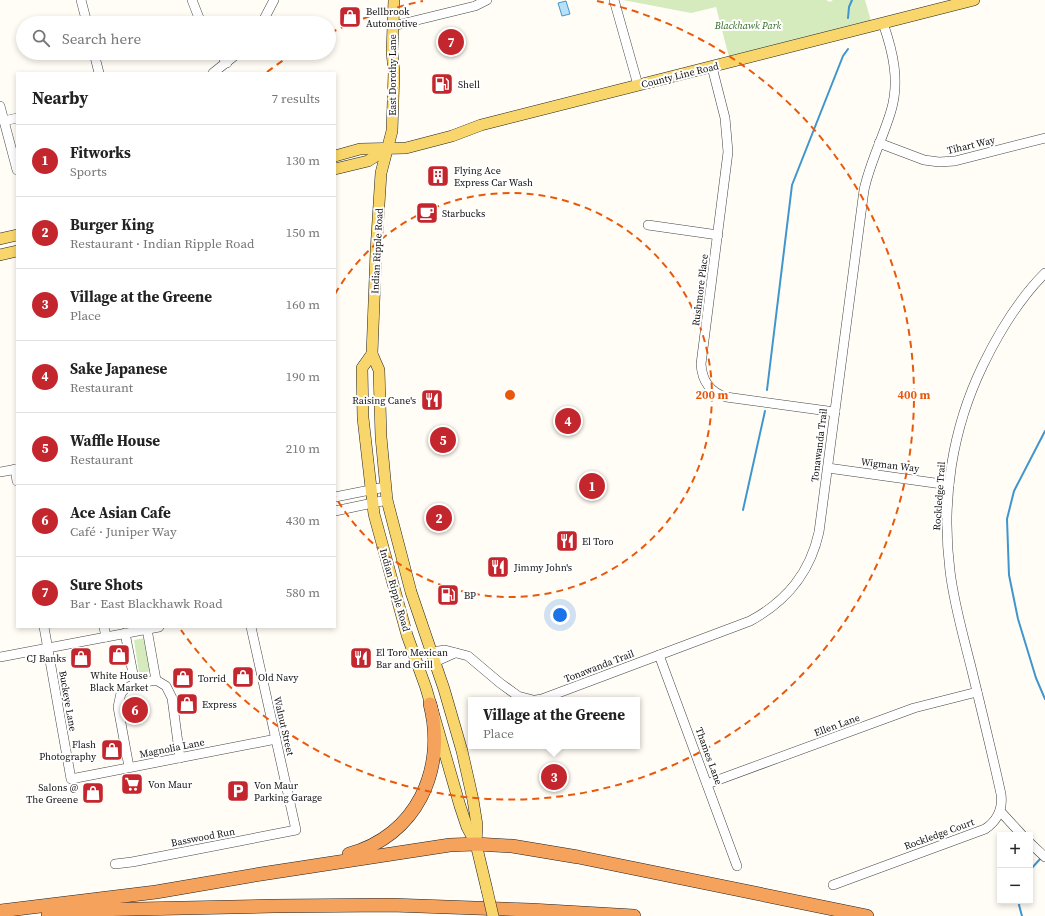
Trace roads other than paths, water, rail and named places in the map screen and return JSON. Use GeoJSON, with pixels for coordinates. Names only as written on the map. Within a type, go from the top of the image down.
{"type":"FeatureCollection","features":[{"type":"Feature","properties":{"kind":"highway"},"geometry":{"type":"LineString","coordinates":[[261,874],[366,849],[386,838],[403,824],[420,799],[427,784],[431,767],[434,735],[430,704]]}},
{"type":"Feature","properties":{"kind":"highway"},"geometry":{"type":"LineString","coordinates":[[0,911],[156,892],[450,845],[476,844],[512,846],[578,857],[867,916]]}},
{"type":"Feature","properties":{"kind":"highway"},"geometry":{"type":"LineString","coordinates":[[19,916],[89,910],[391,905],[531,910],[634,916]]}},
{"type":"Feature","properties":{"kind":"main road","name":"East Dorothy Lane"},"geometry":{"type":"LineString","coordinates":[[387,149],[392,132],[394,72],[392,52],[394,0]]}},
{"type":"Feature","properties":{"kind":"main road","name":"County Line Road"},"geometry":{"type":"LineString","coordinates":[[336,156],[360,149],[406,148],[452,136],[481,125],[974,0]]}},
{"type":"Feature","properties":{"kind":"main road"},"geometry":{"type":"LineString","coordinates":[[336,169],[368,161],[387,149]]}},
{"type":"Feature","properties":{"kind":"main road","name":"Indian Ripple Road"},"geometry":{"type":"LineString","coordinates":[[387,149],[381,173],[372,354],[379,370],[381,437],[385,487],[411,592],[462,751],[472,793],[477,825],[476,844]]}},
{"type":"Feature","properties":{"kind":"main road"},"geometry":{"type":"LineString","coordinates":[[0,239],[16,235]]}},
{"type":"Feature","properties":{"kind":"main road"},"geometry":{"type":"LineString","coordinates":[[0,255],[16,251]]}},
{"type":"Feature","properties":{"kind":"main road","name":"Indian Ripple Road"},"geometry":{"type":"LineString","coordinates":[[372,354],[362,368],[363,418],[374,514],[407,635],[426,688],[460,806],[467,827],[476,844],[493,915]]}},
{"type":"Feature","properties":{"kind":"main road"},"geometry":{"type":"LineString","coordinates":[[407,635],[417,642],[422,659],[433,657]]}},
{"type":"Feature","properties":{"kind":"street"},"geometry":{"type":"LineString","coordinates":[[81,0],[85,16]]}},
{"type":"Feature","properties":{"kind":"street"},"geometry":{"type":"LineString","coordinates":[[192,0],[198,16]]}},
{"type":"Feature","properties":{"kind":"street"},"geometry":{"type":"LineString","coordinates":[[266,16],[274,0]]}},
{"type":"Feature","properties":{"kind":"street"},"geometry":{"type":"LineString","coordinates":[[393,26],[475,6],[487,0]]}},
{"type":"Feature","properties":{"kind":"street"},"geometry":{"type":"LineString","coordinates":[[614,0],[638,85]]}},
{"type":"Feature","properties":{"kind":"street","name":"Tonawanda Trail"},"geometry":{"type":"LineString","coordinates":[[547,697],[750,621],[763,614],[786,595],[800,578],[814,553],[819,532],[828,468],[864,190],[868,171],[891,112],[895,86],[894,58],[883,23]]}},
{"type":"Feature","properties":{"kind":"street"},"geometry":{"type":"LineString","coordinates":[[96,60],[99,72]]}},
{"type":"Feature","properties":{"kind":"street"},"geometry":{"type":"LineString","coordinates":[[214,72],[229,60]]}},
{"type":"Feature","properties":{"kind":"street","name":"Rushmore Place"},"geometry":{"type":"LineString","coordinates":[[712,67],[725,118],[728,141],[728,164],[702,364],[703,375],[707,384],[715,392],[726,397],[835,412]]}},
{"type":"Feature","properties":{"kind":"street"},"geometry":{"type":"LineString","coordinates":[[0,106],[16,166]]}},
{"type":"Feature","properties":{"kind":"street"},"geometry":{"type":"LineString","coordinates":[[4,121],[16,118]]}},
{"type":"Feature","properties":{"kind":"street","name":"Tihart Way"},"geometry":{"type":"LineString","coordinates":[[879,143],[924,160],[939,162],[955,161],[1045,138]]}},
{"type":"Feature","properties":{"kind":"street"},"geometry":{"type":"LineString","coordinates":[[648,225],[718,235]]}},
{"type":"Feature","properties":{"kind":"street","name":"Rockledge Trail"},"geometry":{"type":"LineString","coordinates":[[1000,811],[1001,794],[956,607],[950,571],[947,536],[949,484],[958,433],[966,404],[980,370],[1009,318],[1045,273]]}},
{"type":"Feature","properties":{"kind":"street","name":"Wigman Way"},"geometry":{"type":"LineString","coordinates":[[828,468],[949,484]]}},
{"type":"Feature","properties":{"kind":"street"},"geometry":{"type":"LineString","coordinates":[[0,472],[16,469]]}},
{"type":"Feature","properties":{"kind":"street"},"geometry":{"type":"LineString","coordinates":[[336,497],[385,487]]}},
{"type":"Feature","properties":{"kind":"street"},"geometry":{"type":"LineString","coordinates":[[336,511],[387,500]]}},
{"type":"Feature","properties":{"kind":"street","name":"Buckeye Lane"},"geometry":{"type":"LineString","coordinates":[[44,628],[71,778]]}},
{"type":"Feature","properties":{"kind":"street"},"geometry":{"type":"LineString","coordinates":[[104,628],[106,637]]}},
{"type":"Feature","properties":{"kind":"street"},"geometry":{"type":"LineString","coordinates":[[0,657],[153,628]]}},
{"type":"Feature","properties":{"kind":"street","name":"Walnut Street"},"geometry":{"type":"LineString","coordinates":[[252,628],[296,830]]}},
{"type":"Feature","properties":{"kind":"street"},"geometry":{"type":"LineString","coordinates":[[147,629],[156,680]]}},
{"type":"Feature","properties":{"kind":"street"},"geometry":{"type":"LineString","coordinates":[[125,633],[135,684]]}},
{"type":"Feature","properties":{"kind":"street","name":"Tonawanda Trail"},"geometry":{"type":"LineString","coordinates":[[433,657],[455,653],[461,653],[468,656],[500,683],[518,696],[522,697]]}},
{"type":"Feature","properties":{"kind":"street","name":"Thames Lane"},"geometry":{"type":"LineString","coordinates":[[659,655],[737,866]]}},
{"type":"Feature","properties":{"kind":"street"},"geometry":{"type":"LineString","coordinates":[[129,767],[118,707],[121,693],[126,688],[135,684],[156,680],[166,686],[172,698],[180,758]]}},
{"type":"Feature","properties":{"kind":"street","name":"Ellen Lane"},"geometry":{"type":"LineString","coordinates":[[707,784],[914,708],[977,692]]}},
{"type":"Feature","properties":{"kind":"street","name":"Magnolia Lane"},"geometry":{"type":"LineString","coordinates":[[71,778],[276,739]]}},
{"type":"Feature","properties":{"kind":"street"},"geometry":{"type":"LineString","coordinates":[[1000,811],[1019,832]]}},
{"type":"Feature","properties":{"kind":"street","name":"Rockledge Court"},"geometry":{"type":"LineString","coordinates":[[833,885],[985,829],[994,821],[1000,811]]}},
{"type":"Feature","properties":{"kind":"street","name":"Basswood Run"},"geometry":{"type":"LineString","coordinates":[[115,864],[296,830]]}},
{"type":"Feature","properties":{"kind":"street"},"geometry":{"type":"LineString","coordinates":[[1033,846],[1045,857]]}},
{"type":"Feature","properties":{"kind":"water"},"geometry":{"type":"Polygon","coordinates":[[[566,1],[570,14],[562,16],[558,3],[566,1]]]}},
{"type":"Feature","properties":{"kind":"waterway"},"geometry":{"type":"LineString","coordinates":[[848,18],[849,7],[852,0]]}},
{"type":"Feature","properties":{"kind":"waterway"},"geometry":{"type":"LineString","coordinates":[[767,390],[792,185],[843,56],[848,49]]}},
{"type":"Feature","properties":{"kind":"waterway"},"geometry":{"type":"LineString","coordinates":[[743,510],[765,411]]}},
{"type":"Feature","properties":{"kind":"waterway"},"geometry":{"type":"LineString","coordinates":[[1045,431],[1014,491],[1007,519],[1009,575],[1018,619],[1036,678],[1045,699]]}},
{"type":"Feature","properties":{"kind":"waterway"},"geometry":{"type":"LineString","coordinates":[[1032,868],[1041,858]]}},
{"type":"Feature","properties":{"kind":"waterway"},"geometry":{"type":"LineString","coordinates":[[1019,904],[1022,916]]}},
{"type":"Feature","properties":{"kind":"place","name":"Bellbrook Automotive"},"geometry":{"type":"Point","coordinates":[350,17]}},
{"type":"Feature","properties":{"kind":"place","name":"Sure Shots"},"geometry":{"type":"Point","coordinates":[451,42]}},
{"type":"Feature","properties":{"kind":"place","name":"Shell"},"geometry":{"type":"Point","coordinates":[442,84]}},
{"type":"Feature","properties":{"kind":"place","name":"Flying Ace Express Car Wash"},"geometry":{"type":"Point","coordinates":[438,176]}},
{"type":"Feature","properties":{"kind":"place","name":"Starbucks"},"geometry":{"type":"Point","coordinates":[427,213]}},
{"type":"Feature","properties":{"kind":"place","name":"Raising Cane's"},"geometry":{"type":"Point","coordinates":[432,400]}},
{"type":"Feature","properties":{"kind":"place","name":"Sake Japanese"},"geometry":{"type":"Point","coordinates":[568,421]}},
{"type":"Feature","properties":{"kind":"place","name":"Waffle House"},"geometry":{"type":"Point","coordinates":[443,440]}},
{"type":"Feature","properties":{"kind":"place","name":"Fitworks"},"geometry":{"type":"Point","coordinates":[592,486]}},
{"type":"Feature","properties":{"kind":"place","name":"Burger King"},"geometry":{"type":"Point","coordinates":[439,518]}},
{"type":"Feature","properties":{"kind":"place","name":"El Toro"},"geometry":{"type":"Point","coordinates":[567,541]}},
{"type":"Feature","properties":{"kind":"place","name":"Jimmy John's"},"geometry":{"type":"Point","coordinates":[498,567]}},
{"type":"Feature","properties":{"kind":"place","name":"BP"},"geometry":{"type":"Point","coordinates":[448,595]}},
{"type":"Feature","properties":{"kind":"place","name":"White House Black Market"},"geometry":{"type":"Point","coordinates":[119,655]}},
{"type":"Feature","properties":{"kind":"place","name":"CJ Banks"},"geometry":{"type":"Point","coordinates":[81,658]}},
{"type":"Feature","properties":{"kind":"place","name":"El Toro Mexican Bar and Grill"},"geometry":{"type":"Point","coordinates":[361,658]}},
{"type":"Feature","properties":{"kind":"place","name":"Old Navy"},"geometry":{"type":"Point","coordinates":[243,677]}},
{"type":"Feature","properties":{"kind":"place","name":"Torrid"},"geometry":{"type":"Point","coordinates":[183,678]}},
{"type":"Feature","properties":{"kind":"place","name":"Express"},"geometry":{"type":"Point","coordinates":[187,704]}},
{"type":"Feature","properties":{"kind":"place","name":"Ace Asian Cafe"},"geometry":{"type":"Point","coordinates":[135,710]}},
{"type":"Feature","properties":{"kind":"place","name":"Flash Photography"},"geometry":{"type":"Point","coordinates":[112,750]}},
{"type":"Feature","properties":{"kind":"place","name":"Village at the Greene"},"geometry":{"type":"Point","coordinates":[554,777]}},
{"type":"Feature","properties":{"kind":"place","name":"Von Maur"},"geometry":{"type":"Point","coordinates":[132,784]}},
{"type":"Feature","properties":{"kind":"place","name":"Von Maur Parking Garage"},"geometry":{"type":"Point","coordinates":[238,791]}},
{"type":"Feature","properties":{"kind":"place","name":"Salons @ The Greene"},"geometry":{"type":"Point","coordinates":[93,793]}},
{"type":"Feature","properties":{"kind":"park label","name":"Blackhawk Park"},"geometry":{"type":"Point","coordinates":[748,25]}}]}
